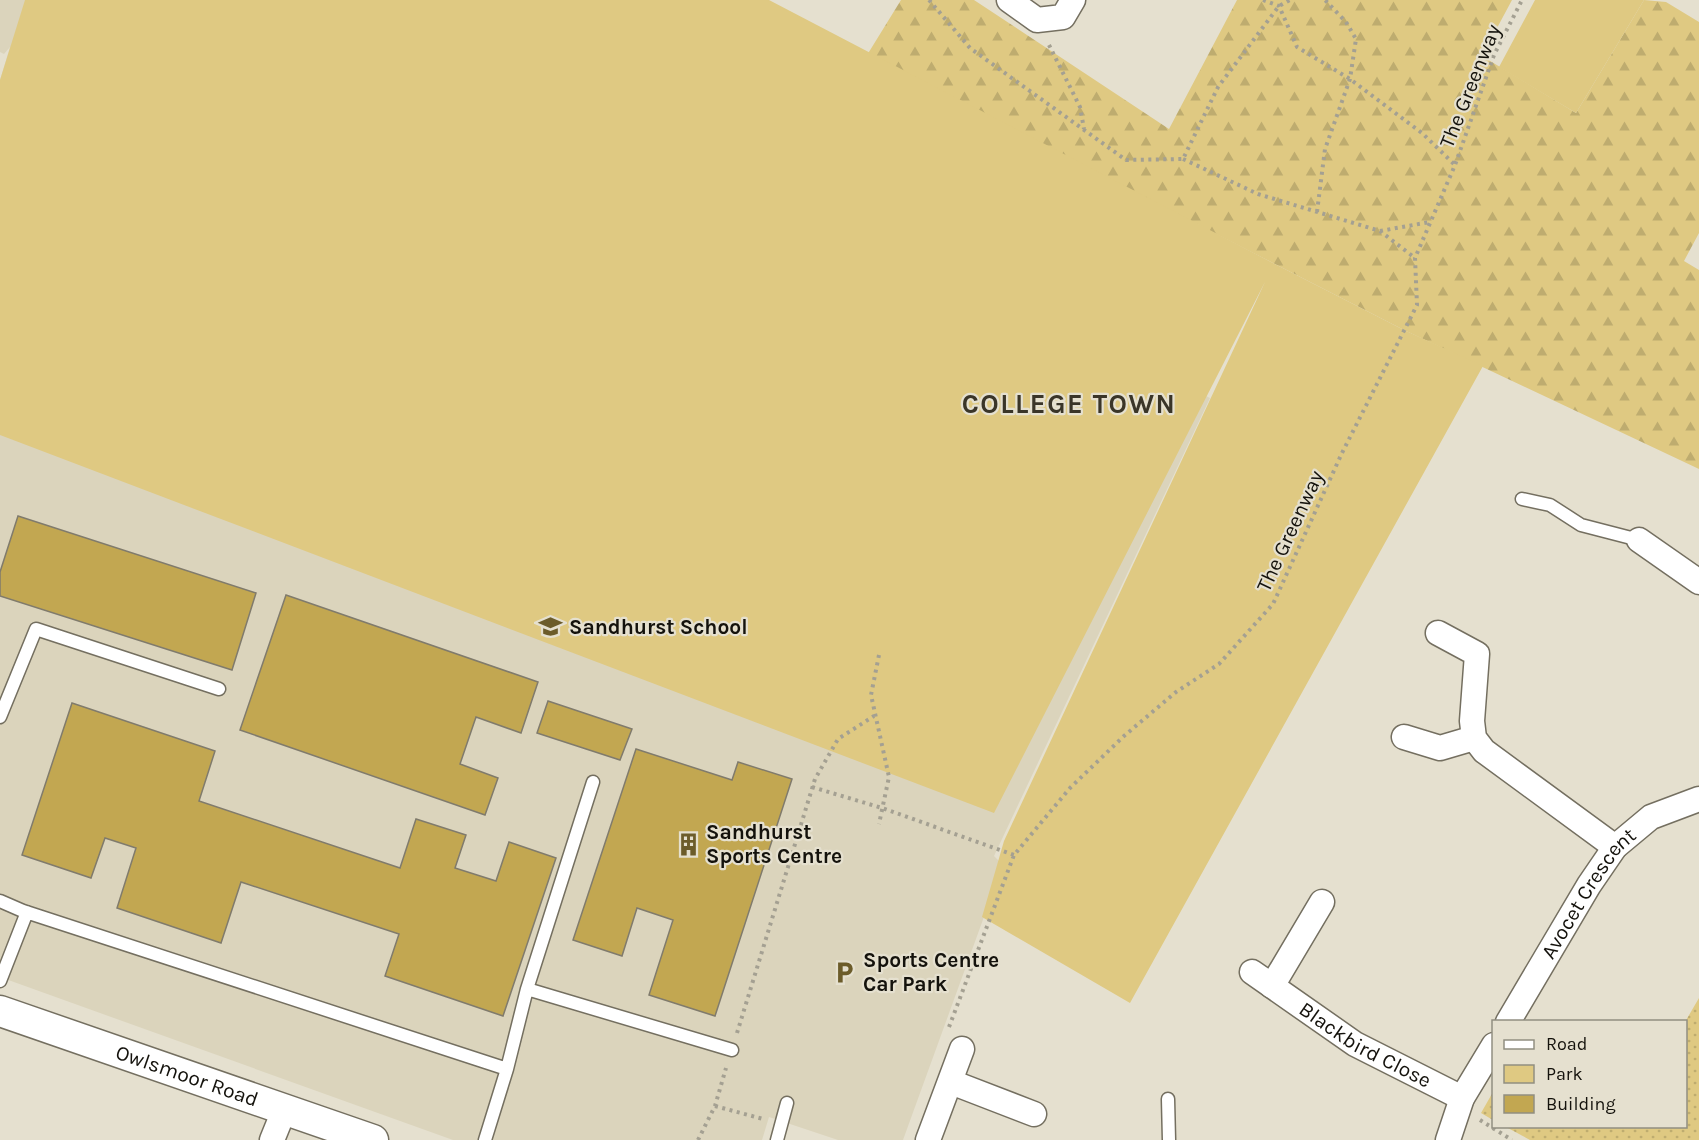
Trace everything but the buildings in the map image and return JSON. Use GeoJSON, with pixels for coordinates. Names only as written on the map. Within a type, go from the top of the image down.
{"type":"FeatureCollection","features":[{"type":"Feature","properties":{"kind":"street"},"geometry":{"type":"LineString","coordinates":[[1009,0],[1037,20],[1063,17],[1073,0]]}},
{"type":"Feature","properties":{"kind":"street"},"geometry":{"type":"LineString","coordinates":[[1639,540],[1699,582]]}},
{"type":"Feature","properties":{"kind":"street"},"geometry":{"type":"LineString","coordinates":[[1438,633],[1477,654],[1472,722],[1474,738],[1484,752],[1615,847]]}},
{"type":"Feature","properties":{"kind":"street"},"geometry":{"type":"LineString","coordinates":[[1404,737],[1440,748],[1474,738]]}},
{"type":"Feature","properties":{"kind":"street","name":"Avocet Crescent"},"geometry":{"type":"LineString","coordinates":[[1509,1020],[1615,847],[1651,817],[1699,799]]}},
{"type":"Feature","properties":{"kind":"street"},"geometry":{"type":"LineString","coordinates":[[1272,986],[1322,902]]}},
{"type":"Feature","properties":{"kind":"street","name":"Blackbird Close"},"geometry":{"type":"LineString","coordinates":[[1252,972],[1355,1044],[1460,1103]]}},
{"type":"Feature","properties":{"kind":"street","name":"Owlsmoor Road"},"geometry":{"type":"LineString","coordinates":[[0,1011],[374,1140]]}},
{"type":"Feature","properties":{"kind":"street"},"geometry":{"type":"LineString","coordinates":[[1448,1140],[1460,1103],[1492,1048]]}},
{"type":"Feature","properties":{"kind":"street"},"geometry":{"type":"LineString","coordinates":[[928,1140],[962,1049]]}},
{"type":"Feature","properties":{"kind":"street"},"geometry":{"type":"LineString","coordinates":[[951,1082],[1034,1114]]}},
{"type":"Feature","properties":{"kind":"street"},"geometry":{"type":"LineString","coordinates":[[272,1140],[285,1108]]}},
{"type":"Feature","properties":{"kind":"lane"},"geometry":{"type":"LineString","coordinates":[[1522,499],[1550,504],[1581,525],[1639,540]]}},
{"type":"Feature","properties":{"kind":"lane"},"geometry":{"type":"LineString","coordinates":[[0,717],[36,629],[219,688]]}},
{"type":"Feature","properties":{"kind":"lane"},"geometry":{"type":"LineString","coordinates":[[485,1140],[507,1069],[527,989],[592,782]]}},
{"type":"Feature","properties":{"kind":"lane"},"geometry":{"type":"LineString","coordinates":[[0,901],[27,912],[507,1069]]}},
{"type":"Feature","properties":{"kind":"lane"},"geometry":{"type":"LineString","coordinates":[[0,981],[27,912]]}},
{"type":"Feature","properties":{"kind":"lane"},"geometry":{"type":"LineString","coordinates":[[527,989],[732,1050]]}},
{"type":"Feature","properties":{"kind":"lane"},"geometry":{"type":"LineString","coordinates":[[1168,1099],[1169,1140]]}},
{"type":"Feature","properties":{"kind":"lane"},"geometry":{"type":"LineString","coordinates":[[777,1140],[787,1104]]}},
{"type":"Feature","properties":{"kind":"path"},"geometry":{"type":"LineString","coordinates":[[929,0],[970,48],[1126,160],[1183,159],[1258,194],[1380,231],[1415,258]]}},
{"type":"Feature","properties":{"kind":"path"},"geometry":{"type":"LineString","coordinates":[[1263,0],[1279,6],[1297,47],[1350,79],[1422,132],[1455,165]]}},
{"type":"Feature","properties":{"kind":"path"},"geometry":{"type":"LineString","coordinates":[[1183,159],[1218,87],[1279,6],[1290,0]]}},
{"type":"Feature","properties":{"kind":"path"},"geometry":{"type":"LineString","coordinates":[[1317,212],[1325,149],[1350,79],[1356,39],[1346,22],[1325,0]]}},
{"type":"Feature","properties":{"kind":"path","name":"The Greenway"},"geometry":{"type":"LineString","coordinates":[[948,1028],[1014,855],[1070,788],[1124,736],[1176,692],[1219,664],[1273,604],[1342,453],[1417,305],[1415,258],[1455,165],[1494,55],[1522,0]]}},
{"type":"Feature","properties":{"kind":"path"},"geometry":{"type":"LineString","coordinates":[[1037,20],[1080,107],[1084,129]]}},
{"type":"Feature","properties":{"kind":"path"},"geometry":{"type":"LineString","coordinates":[[1380,231],[1430,222]]}},
{"type":"Feature","properties":{"kind":"path"},"geometry":{"type":"LineString","coordinates":[[879,655],[871,695],[889,777],[879,824]]}},
{"type":"Feature","properties":{"kind":"path"},"geometry":{"type":"LineString","coordinates":[[698,1140],[715,1106],[812,787],[838,739],[874,716]]}},
{"type":"Feature","properties":{"kind":"path"},"geometry":{"type":"LineString","coordinates":[[812,787],[882,808],[1014,855]]}},
{"type":"Feature","properties":{"kind":"path"},"geometry":{"type":"LineString","coordinates":[[1460,1103],[1492,1126]]}},
{"type":"Feature","properties":{"kind":"path"},"geometry":{"type":"LineString","coordinates":[[715,1106],[764,1119]]}},
{"type":"Feature","properties":{"kind":"path"},"geometry":{"type":"LineString","coordinates":[[1495,1128],[1512,1140]]}},
{"type":"Feature","properties":{"kind":"shaded area","name":"Sandhurst School"},"geometry":{"type":"Polygon","coordinates":[[[0,0],[753,0],[1171,379],[1210,398],[994,856],[1001,863],[1001,870],[903,1140],[838,1140],[769,1117],[762,1140],[453,1140],[0,977],[0,80],[10,47],[4,54],[0,52],[0,0]]]}},
{"type":"Feature","properties":{"kind":"green space"},"geometry":{"type":"Polygon","coordinates":[[[25,0],[769,0],[1273,263],[1404,330],[1483,366],[1130,1003],[982,917],[1004,841],[1265,282],[994,813],[0,435],[0,80],[25,0]]]}},
{"type":"Feature","properties":{"kind":"green space"},"geometry":{"type":"Polygon","coordinates":[[[901,0],[974,0],[1169,129],[1237,0],[1512,0],[1482,56],[1576,113],[1644,0],[1666,2],[1699,22],[1699,233],[1684,261],[1699,270],[1699,469],[1404,330],[1136,193],[864,60],[901,0]]]}},
{"type":"Feature","properties":{"kind":"green space"},"geometry":{"type":"Polygon","coordinates":[[[1535,0],[1644,0],[1576,113],[1499,67],[1535,0]]]}},
{"type":"Feature","properties":{"kind":"green space"},"geometry":{"type":"Polygon","coordinates":[[[1699,998],[1699,1140],[1530,1140],[1508,1128],[1687,1128],[1686,1020],[1699,998]]]}},
{"type":"Feature","properties":{"kind":"green space"},"geometry":{"type":"Polygon","coordinates":[[[1492,1094],[1492,1119],[1481,1113],[1492,1094]]]}},
{"type":"Feature","properties":{"kind":"place","name":"Sandhurst School"},"geometry":{"type":"Point","coordinates":[551,627]}},
{"type":"Feature","properties":{"kind":"place","name":"Sandhurst Sports Centre"},"geometry":{"type":"Point","coordinates":[688,844]}},
{"type":"Feature","properties":{"kind":"place","name":"Sports Centre Car Park"},"geometry":{"type":"Point","coordinates":[845,972]}},
{"type":"Feature","properties":{"kind":"district","name":"COLLEGE TOWN"},"geometry":{"type":"Point","coordinates":[1069,404]}}]}
